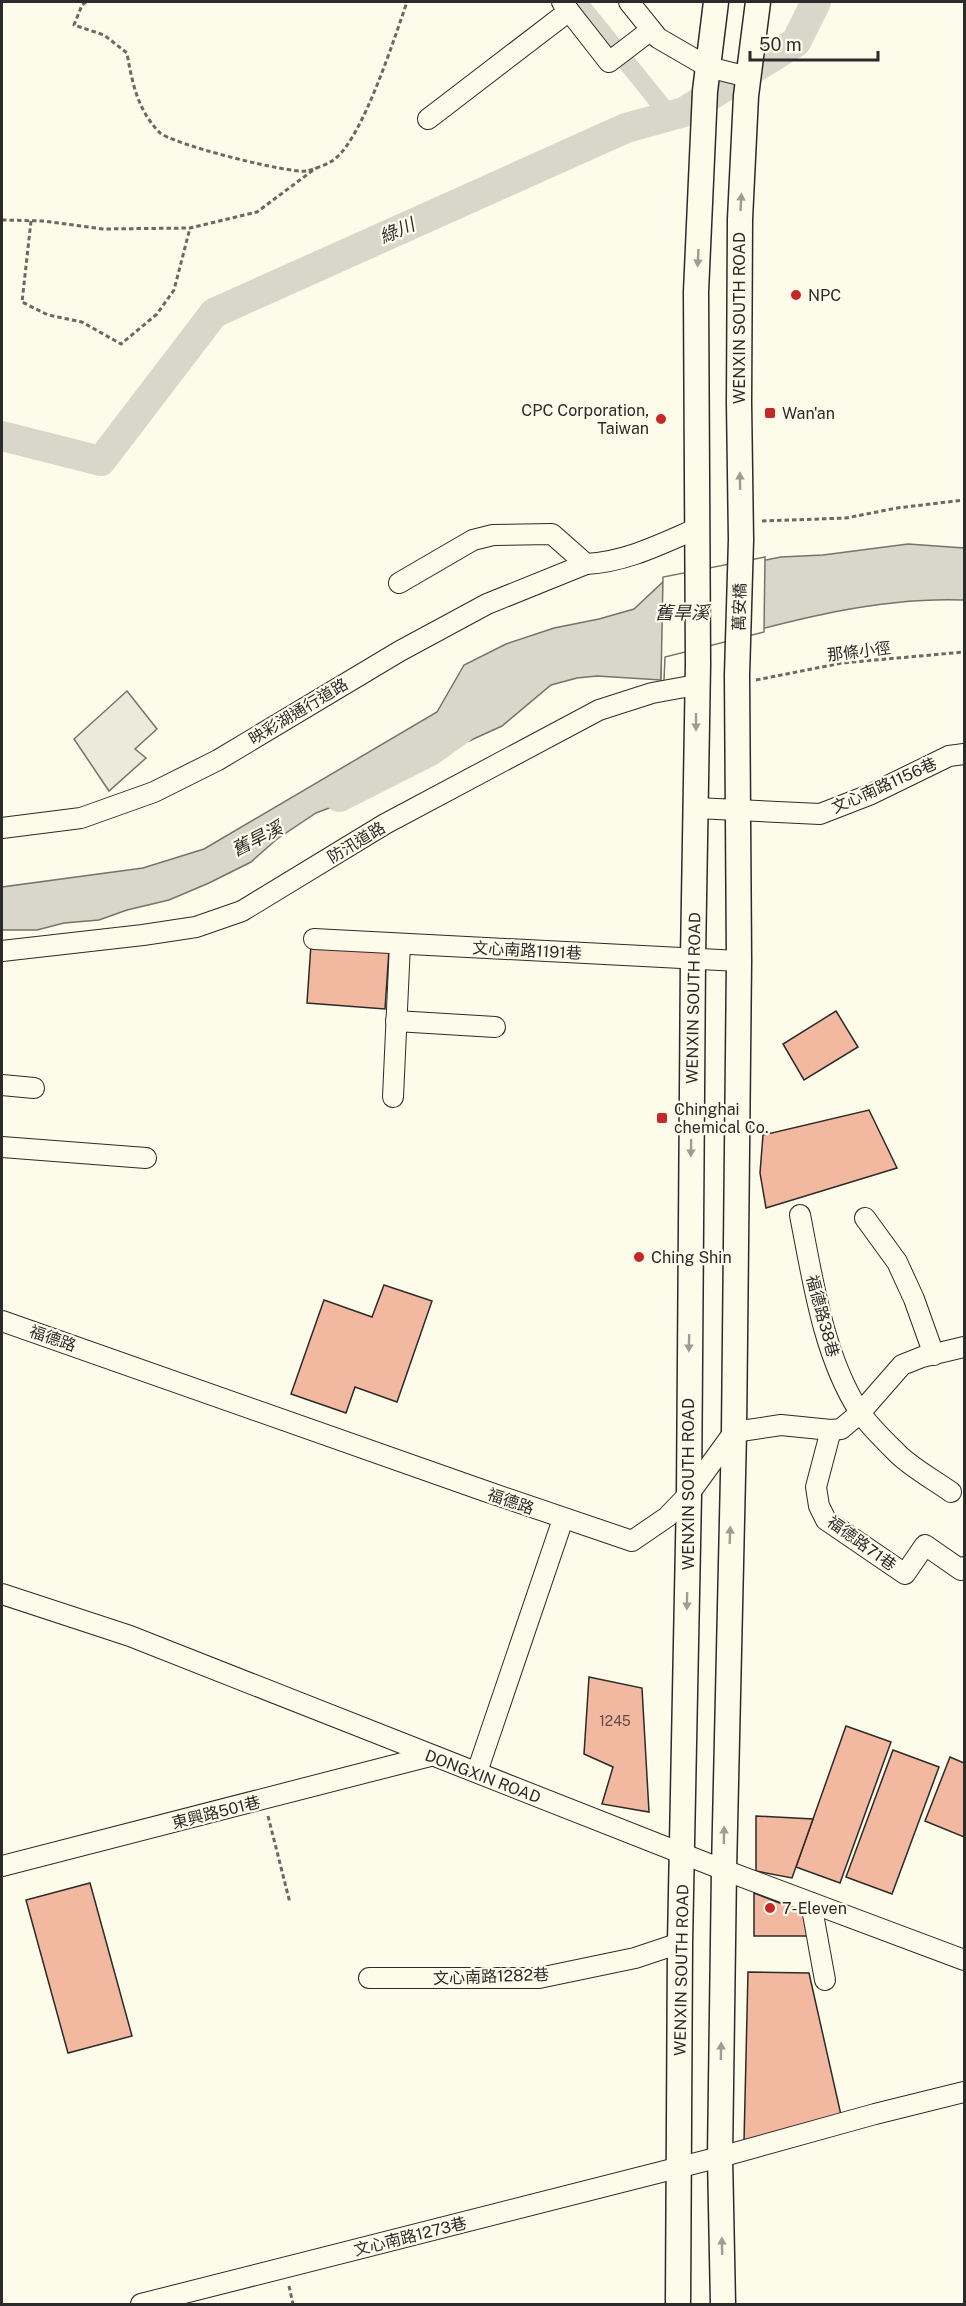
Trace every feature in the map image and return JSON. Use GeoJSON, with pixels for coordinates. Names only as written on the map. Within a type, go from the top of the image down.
{"type":"FeatureCollection","features":[{"type":"Feature","properties":{"kind":"main road"},"geometry":{"type":"LineString","coordinates":[[697,675],[696,292],[705,91],[716,2]]}},
{"type":"Feature","properties":{"kind":"main road","name":"WENXIN SOUTH ROAD"},"geometry":{"type":"LineString","coordinates":[[741,540],[740,219],[747,86],[758,5]]}},
{"type":"Feature","properties":{"kind":"main road","name":"萬安橋"},"geometry":{"type":"LineString","coordinates":[[741,540],[747,677]]}},
{"type":"Feature","properties":{"kind":"main road","name":"WENXIN SOUTH ROAD"},"geometry":{"type":"LineString","coordinates":[[678,2304],[680,1943],[689,1494],[697,675]]}},
{"type":"Feature","properties":{"kind":"main road"},"geometry":{"type":"LineString","coordinates":[[723,2304],[720,2157],[724,1870],[734,1432],[740,809],[747,677]]}},
{"type":"Feature","properties":{"kind":"street"},"geometry":{"type":"LineString","coordinates":[[629,2],[658,38],[747,86]]}},
{"type":"Feature","properties":{"kind":"street"},"geometry":{"type":"LineString","coordinates":[[429,119],[565,6],[609,63],[651,30]]}},
{"type":"Feature","properties":{"kind":"street","name":"映彩湖通行道路"},"geometry":{"type":"LineString","coordinates":[[2,828],[81,818],[154,792],[218,760],[400,651],[487,604],[586,564],[607,563],[640,554],[698,533]]}},
{"type":"Feature","properties":{"kind":"street"},"geometry":{"type":"LineString","coordinates":[[399,583],[473,540],[492,535],[552,534],[586,564]]}},
{"type":"Feature","properties":{"kind":"street","name":"防汛道路"},"geometry":{"type":"LineString","coordinates":[[2,951],[186,928],[242,911],[385,824],[598,710],[652,693],[697,675]]}},
{"type":"Feature","properties":{"kind":"street","name":"文心南路1156巷"},"geometry":{"type":"LineString","coordinates":[[696,808],[820,814],[868,795],[949,756],[964,754]]}},
{"type":"Feature","properties":{"kind":"street","name":"文心南路1191巷"},"geometry":{"type":"LineString","coordinates":[[314,939],[739,961]]}},
{"type":"Feature","properties":{"kind":"street"},"geometry":{"type":"LineString","coordinates":[[393,1096],[400,944]]}},
{"type":"Feature","properties":{"kind":"street"},"geometry":{"type":"LineString","coordinates":[[396,1022],[495,1027]]}},
{"type":"Feature","properties":{"kind":"street"},"geometry":{"type":"LineString","coordinates":[[2,1085],[34,1088]]}},
{"type":"Feature","properties":{"kind":"street"},"geometry":{"type":"LineString","coordinates":[[2,1147],[146,1158]]}},
{"type":"Feature","properties":{"kind":"street","name":"福德路38巷"},"geometry":{"type":"LineString","coordinates":[[800,1215],[810,1267],[833,1358],[860,1413],[900,1456],[951,1492]]}},
{"type":"Feature","properties":{"kind":"street"},"geometry":{"type":"LineString","coordinates":[[865,1218],[897,1263],[914,1299],[934,1354]]}},
{"type":"Feature","properties":{"kind":"street","name":"福德路"},"geometry":{"type":"LineString","coordinates":[[2,1320],[563,1519],[632,1541],[667,1517],[689,1494],[734,1432]]}},
{"type":"Feature","properties":{"kind":"street"},"geometry":{"type":"LineString","coordinates":[[734,1432],[781,1425],[841,1429],[860,1413],[902,1365],[964,1347]]}},
{"type":"Feature","properties":{"kind":"street","name":"福德路71巷"},"geometry":{"type":"LineString","coordinates":[[831,1430],[816,1487],[819,1506],[825,1520],[905,1574],[925,1545],[961,1570],[964,1568]]}},
{"type":"Feature","properties":{"kind":"street"},"geometry":{"type":"LineString","coordinates":[[477,1772],[563,1519]]}},
{"type":"Feature","properties":{"kind":"street","name":"DONGXIN ROAD"},"geometry":{"type":"LineString","coordinates":[[2,1594],[130,1636],[430,1756],[477,1772],[724,1870],[964,1960]]}},
{"type":"Feature","properties":{"kind":"street","name":"東興路501巷"},"geometry":{"type":"LineString","coordinates":[[2,1866],[430,1756]]}},
{"type":"Feature","properties":{"kind":"street"},"geometry":{"type":"LineString","coordinates":[[812,1903],[825,1980]]}},
{"type":"Feature","properties":{"kind":"street","name":"文心南路1282巷"},"geometry":{"type":"LineString","coordinates":[[369,1978],[538,1978],[635,1958],[680,1943]]}},
{"type":"Feature","properties":{"kind":"street"},"geometry":{"type":"LineString","coordinates":[[679,2167],[964,2092]]}},
{"type":"Feature","properties":{"kind":"street","name":"文心南路1273巷"},"geometry":{"type":"LineString","coordinates":[[141,2304],[679,2167]]}},
{"type":"Feature","properties":{"kind":"path"},"geometry":{"type":"LineString","coordinates":[[86,2],[82,5],[74,24],[104,35],[127,53],[132,84],[142,111],[160,134],[188,146],[273,166],[306,171],[336,159],[358,129],[407,2]]}},
{"type":"Feature","properties":{"kind":"path"},"geometry":{"type":"LineString","coordinates":[[2,220],[31,221],[102,230],[190,228],[257,212],[320,166]]}},
{"type":"Feature","properties":{"kind":"path"},"geometry":{"type":"LineString","coordinates":[[31,221],[22,302],[48,315],[82,322],[121,344],[157,314],[174,290],[190,228]]}},
{"type":"Feature","properties":{"kind":"path"},"geometry":{"type":"LineString","coordinates":[[757,522],[846,518],[897,508],[964,500]]}},
{"type":"Feature","properties":{"kind":"path","name":"那條小徑"},"geometry":{"type":"LineString","coordinates":[[747,677],[842,663],[964,652]]}},
{"type":"Feature","properties":{"kind":"path"},"geometry":{"type":"LineString","coordinates":[[264,1800],[290,1903]]}},
{"type":"Feature","properties":{"kind":"shaded area"},"geometry":{"type":"Polygon","coordinates":[[[127,691],[157,729],[135,749],[146,758],[109,791],[74,739],[127,691]]]}},
{"type":"Feature","properties":{"kind":"water","name":"舊旱溪"},"geometry":{"type":"Polygon","coordinates":[[[908,544],[964,548],[964,600],[888,603],[849,609],[736,635],[662,655],[661,680],[597,676],[577,678],[551,685],[502,726],[469,741],[398,762],[345,802],[316,813],[277,839],[251,862],[209,883],[169,900],[127,910],[99,920],[64,923],[37,930],[2,930],[2,887],[143,868],[204,849],[437,712],[464,665],[506,644],[554,628],[634,609],[665,580],[781,557],[823,555],[908,544]]]}},
{"type":"Feature","properties":{"kind":"pier"},"geometry":{"type":"Polygon","coordinates":[[[765,557],[764,632],[665,657],[664,680],[661,682],[663,577],[765,557]]]}},
{"type":"Feature","properties":{"kind":"building"},"geometry":{"type":"Polygon","coordinates":[[[311,944],[389,950],[385,1009],[307,1003],[311,944]]]}},
{"type":"Feature","properties":{"kind":"building"},"geometry":{"type":"Polygon","coordinates":[[[836,1011],[858,1047],[804,1080],[783,1044],[836,1011]]]}},
{"type":"Feature","properties":{"kind":"building"},"geometry":{"type":"Polygon","coordinates":[[[869,1110],[897,1168],[766,1208],[760,1173],[763,1135],[869,1110]]]}},
{"type":"Feature","properties":{"kind":"building"},"geometry":{"type":"Polygon","coordinates":[[[384,1285],[432,1301],[397,1402],[355,1387],[346,1413],[291,1394],[324,1300],[372,1317],[384,1285]]]}},
{"type":"Feature","properties":{"kind":"building"},"geometry":{"type":"Polygon","coordinates":[[[589,1677],[642,1688],[649,1812],[602,1804],[613,1767],[584,1754],[589,1677]]]}},
{"type":"Feature","properties":{"kind":"building"},"geometry":{"type":"Polygon","coordinates":[[[846,1726],[891,1742],[840,1883],[796,1867],[846,1726]]]}},
{"type":"Feature","properties":{"kind":"building"},"geometry":{"type":"Polygon","coordinates":[[[893,1750],[939,1767],[892,1894],[846,1877],[893,1750]]]}},
{"type":"Feature","properties":{"kind":"building"},"geometry":{"type":"Polygon","coordinates":[[[950,1757],[964,1763],[964,1837],[925,1821],[950,1757]]]}},
{"type":"Feature","properties":{"kind":"building"},"geometry":{"type":"Polygon","coordinates":[[[756,1816],[813,1819],[792,1878],[756,1871],[756,1816]]]}},
{"type":"Feature","properties":{"kind":"building"},"geometry":{"type":"Polygon","coordinates":[[[90,1883],[132,2036],[68,2053],[26,1900],[90,1883]]]}},
{"type":"Feature","properties":{"kind":"building"},"geometry":{"type":"Polygon","coordinates":[[[754,1893],[806,1913],[807,1936],[754,1936],[754,1893]]]}},
{"type":"Feature","properties":{"kind":"building"},"geometry":{"type":"Polygon","coordinates":[[[748,1972],[809,1973],[841,2115],[744,2142],[748,1972]]]}},
{"type":"Feature","properties":{"kind":"waterway"},"geometry":{"type":"LineString","coordinates":[[578,2],[670,116]]}},
{"type":"Feature","properties":{"kind":"waterway","name":"綠川"},"geometry":{"type":"LineString","coordinates":[[2,436],[101,461],[214,313],[626,128],[684,112],[796,42],[816,2]]}},
{"type":"Feature","properties":{"kind":"waterway","name":"舊旱溪"},"geometry":{"type":"LineString","coordinates":[[339,797],[430,751],[462,728]]}},
{"type":"Feature","properties":{"kind":"place","name":"NPC"},"geometry":{"type":"Point","coordinates":[796,295]}},
{"type":"Feature","properties":{"kind":"place","name":"Wan'an"},"geometry":{"type":"Point","coordinates":[770,413]}},
{"type":"Feature","properties":{"kind":"place","name":"CPC Corporation, Taiwan"},"geometry":{"type":"Point","coordinates":[661,419]}},
{"type":"Feature","properties":{"kind":"place","name":"Chinghai chemical Co."},"geometry":{"type":"Point","coordinates":[662,1118]}},
{"type":"Feature","properties":{"kind":"place","name":"Ching Shin"},"geometry":{"type":"Point","coordinates":[639,1257]}},
{"type":"Feature","properties":{"kind":"place","name":"7-Eleven"},"geometry":{"type":"Point","coordinates":[770,1908]}}]}
